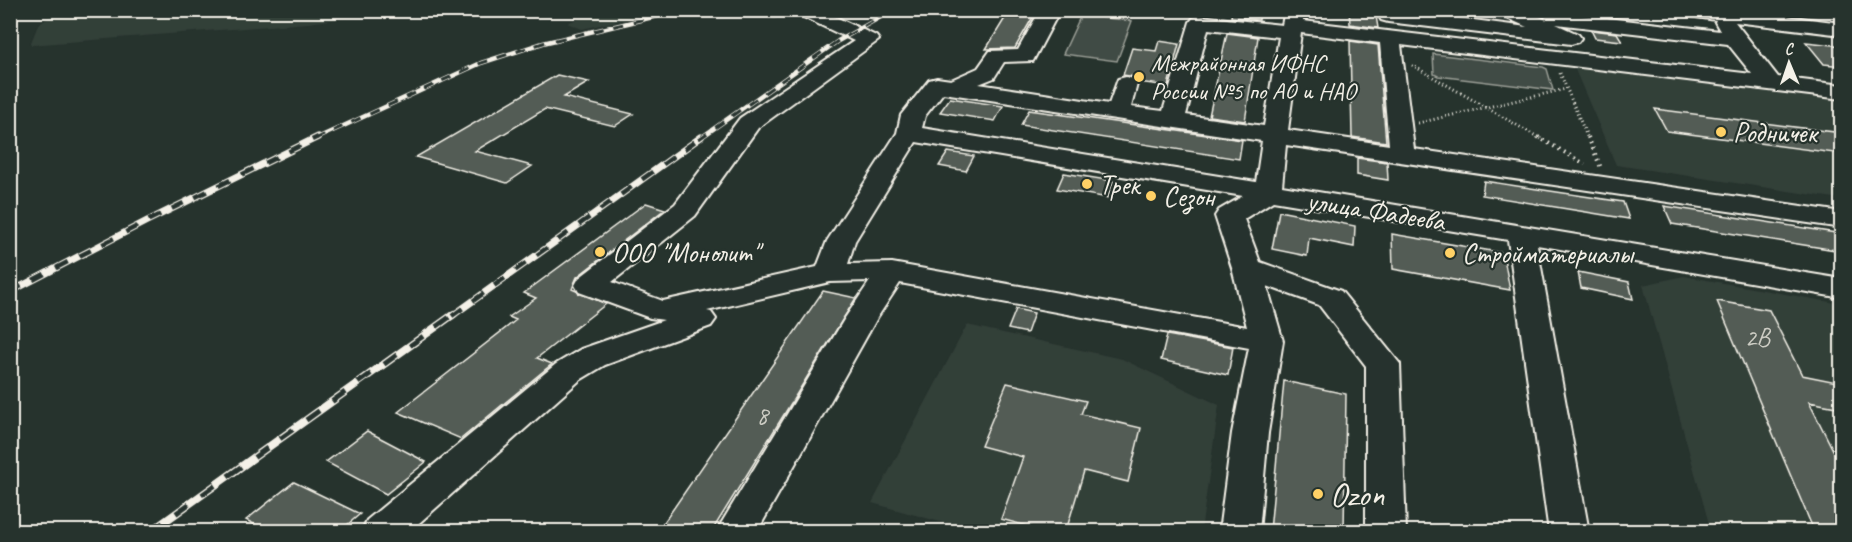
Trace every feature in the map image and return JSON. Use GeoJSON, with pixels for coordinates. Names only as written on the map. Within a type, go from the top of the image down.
{"type":"FeatureCollection","features":[{"type":"Feature","properties":{"kind":"street"},"geometry":{"type":"LineString","coordinates":[[767,10],[781,10]]}},
{"type":"Feature","properties":{"kind":"street"},"geometry":{"type":"LineString","coordinates":[[804,10],[869,40],[749,123],[685,210],[590,285],[661,310],[816,276],[892,272],[1267,341]]}},
{"type":"Feature","properties":{"kind":"street"},"geometry":{"type":"LineString","coordinates":[[953,88],[987,73],[998,56],[1025,56],[1050,10]]}},
{"type":"Feature","properties":{"kind":"street"},"geometry":{"type":"LineString","coordinates":[[1388,10],[1388,16],[1571,38]]}},
{"type":"Feature","properties":{"kind":"street"},"geometry":{"type":"LineString","coordinates":[[1505,10],[1571,38]]}},
{"type":"Feature","properties":{"kind":"street"},"geometry":{"type":"LineString","coordinates":[[1683,10],[1842,29]]}},
{"type":"Feature","properties":{"kind":"street"},"geometry":{"type":"LineString","coordinates":[[1553,14],[1571,38],[1582,61]]}},
{"type":"Feature","properties":{"kind":"street"},"geometry":{"type":"LineString","coordinates":[[1553,14],[1617,18],[1735,39]]}},
{"type":"Feature","properties":{"kind":"street"},"geometry":{"type":"LineString","coordinates":[[1725,14],[1735,39],[1771,84]]}},
{"type":"Feature","properties":{"kind":"street"},"geometry":{"type":"LineString","coordinates":[[1172,121],[1200,21],[1292,23],[1391,46],[1555,58],[1842,92]]}},
{"type":"Feature","properties":{"kind":"street"},"geometry":{"type":"LineString","coordinates":[[1239,531],[1250,433],[1267,341],[1247,268],[1229,216],[1268,193],[1274,135],[1292,23]]}},
{"type":"Feature","properties":{"kind":"street"},"geometry":{"type":"LineString","coordinates":[[1391,46],[1402,154]]}},
{"type":"Feature","properties":{"kind":"street"},"geometry":{"type":"LineString","coordinates":[[1118,113],[1126,84]]}},
{"type":"Feature","properties":{"kind":"street"},"geometry":{"type":"LineString","coordinates":[[381,531],[567,372],[593,357],[673,327],[781,295],[816,276],[841,241],[909,133],[913,115],[937,86],[1842,220]]}},
{"type":"Feature","properties":{"kind":"street","name":"улица Фадеева"},"geometry":{"type":"LineString","coordinates":[[909,133],[1842,289]]}},
{"type":"Feature","properties":{"kind":"street"},"geometry":{"type":"LineString","coordinates":[[1521,234],[1569,531]]}},
{"type":"Feature","properties":{"kind":"street"},"geometry":{"type":"LineString","coordinates":[[1247,268],[1330,298],[1383,364],[1386,531]]}},
{"type":"Feature","properties":{"kind":"street"},"geometry":{"type":"LineString","coordinates":[[736,531],[861,318],[892,272]]}},
{"type":"Feature","properties":{"kind":"path"},"geometry":{"type":"LineString","coordinates":[[1391,46],[1487,107],[1604,175],[1566,90],[1555,58]]}},
{"type":"Feature","properties":{"kind":"path"},"geometry":{"type":"LineString","coordinates":[[1400,127],[1566,90]]}},
{"type":"Feature","properties":{"kind":"shaded area"},"geometry":{"type":"Polygon","coordinates":[[[59,10],[400,11],[308,23],[30,45],[38,25],[59,10]]]}},
{"type":"Feature","properties":{"kind":"shaded area"},"geometry":{"type":"Polygon","coordinates":[[[597,11],[664,11],[582,29],[567,23],[597,11]]]}},
{"type":"Feature","properties":{"kind":"shaded area"},"geometry":{"type":"Polygon","coordinates":[[[1081,15],[1132,21],[1117,61],[1063,54],[1081,15]]]}},
{"type":"Feature","properties":{"kind":"shaded area"},"geometry":{"type":"Polygon","coordinates":[[[1433,54],[1543,67],[1547,69],[1553,90],[1438,76],[1434,74],[1433,54]]]}},
{"type":"Feature","properties":{"kind":"shaded area","name":"Родничек"},"geometry":{"type":"Polygon","coordinates":[[[1573,65],[1841,98],[1841,199],[1616,165],[1573,65]]]}},
{"type":"Feature","properties":{"kind":"shaded area"},"geometry":{"type":"Polygon","coordinates":[[[1684,276],[1841,304],[1841,531],[1711,531],[1643,285],[1684,276]]]}},
{"type":"Feature","properties":{"kind":"shaded area"},"geometry":{"type":"Polygon","coordinates":[[[967,325],[1122,359],[1219,405],[1201,531],[973,531],[872,503],[967,325]]]}},
{"type":"Feature","properties":{"kind":"building"},"geometry":{"type":"Polygon","coordinates":[[[1010,10],[1037,10],[1015,48],[986,49],[1010,10]]]}},
{"type":"Feature","properties":{"kind":"building"},"geometry":{"type":"Polygon","coordinates":[[[1232,10],[1260,10],[1259,20],[1231,17],[1232,10]]]}},
{"type":"Feature","properties":{"kind":"building"},"geometry":{"type":"Polygon","coordinates":[[[1349,10],[1375,10],[1378,28],[1350,24],[1349,10]]]}},
{"type":"Feature","properties":{"kind":"building"},"geometry":{"type":"Polygon","coordinates":[[[1591,30],[1617,33],[1622,41],[1595,38],[1591,30]]]}},
{"type":"Feature","properties":{"kind":"building"},"geometry":{"type":"Polygon","coordinates":[[[1227,33],[1258,37],[1245,121],[1209,116],[1227,33]]]}},
{"type":"Feature","properties":{"kind":"building"},"geometry":{"type":"Polygon","coordinates":[[[1159,41],[1179,44],[1168,86],[1138,82],[1135,77],[1123,75],[1132,48],[1156,51],[1159,41]]]}},
{"type":"Feature","properties":{"kind":"building"},"geometry":{"type":"Polygon","coordinates":[[[1350,41],[1378,45],[1386,142],[1352,137],[1350,41]]]}},
{"type":"Feature","properties":{"kind":"building"},"geometry":{"type":"Polygon","coordinates":[[[1806,42],[1842,46],[1842,66],[1824,64],[1806,42]]]}},
{"type":"Feature","properties":{"kind":"building"},"geometry":{"type":"Polygon","coordinates":[[[557,75],[589,82],[564,97],[633,114],[615,126],[545,109],[475,151],[532,166],[507,183],[416,157],[557,75]]]}},
{"type":"Feature","properties":{"kind":"building"},"geometry":{"type":"Polygon","coordinates":[[[950,98],[1003,106],[995,121],[940,112],[950,98]]]}},
{"type":"Feature","properties":{"kind":"building"},"geometry":{"type":"Polygon","coordinates":[[[1655,109],[1842,133],[1842,154],[1667,131],[1655,109]]]}},
{"type":"Feature","properties":{"kind":"building"},"geometry":{"type":"Polygon","coordinates":[[[1029,110],[1242,140],[1239,159],[1021,125],[1029,110]]]}},
{"type":"Feature","properties":{"kind":"building"},"geometry":{"type":"Polygon","coordinates":[[[948,152],[974,156],[966,171],[939,166],[948,152]]]}},
{"type":"Feature","properties":{"kind":"building"},"geometry":{"type":"Polygon","coordinates":[[[1357,158],[1387,162],[1388,180],[1357,175],[1357,158]]]}},
{"type":"Feature","properties":{"kind":"building"},"geometry":{"type":"Polygon","coordinates":[[[1064,173],[1113,181],[1108,198],[1057,189],[1064,173]]]}},
{"type":"Feature","properties":{"kind":"building"},"geometry":{"type":"Polygon","coordinates":[[[1484,181],[1623,202],[1629,219],[1482,195],[1484,181]]]}},
{"type":"Feature","properties":{"kind":"building"},"geometry":{"type":"Polygon","coordinates":[[[646,203],[665,209],[577,277],[572,289],[606,304],[537,358],[552,364],[461,439],[398,412],[516,320],[509,317],[536,298],[524,293],[646,203]]]}},
{"type":"Feature","properties":{"kind":"building"},"geometry":{"type":"Polygon","coordinates":[[[1664,206],[1842,234],[1842,251],[1672,224],[1664,206]]]}},
{"type":"Feature","properties":{"kind":"building"},"geometry":{"type":"Polygon","coordinates":[[[1279,211],[1355,226],[1354,247],[1309,238],[1307,256],[1272,249],[1279,211]]]}},
{"type":"Feature","properties":{"kind":"building"},"geometry":{"type":"Polygon","coordinates":[[[1392,234],[1503,253],[1510,290],[1393,269],[1392,234]]]}},
{"type":"Feature","properties":{"kind":"building"},"geometry":{"type":"Polygon","coordinates":[[[1578,272],[1629,282],[1633,299],[1581,288],[1578,272]]]}},
{"type":"Feature","properties":{"kind":"building"},"geometry":{"type":"Polygon","coordinates":[[[823,291],[856,298],[712,531],[658,531],[823,291]]]}},
{"type":"Feature","properties":{"kind":"building"},"geometry":{"type":"Polygon","coordinates":[[[1717,301],[1769,310],[1802,375],[1842,383],[1842,408],[1809,402],[1842,468],[1842,531],[1814,531],[1717,301]]]}},
{"type":"Feature","properties":{"kind":"building"},"geometry":{"type":"Polygon","coordinates":[[[1016,309],[1034,313],[1027,333],[1008,329],[1016,309]]]}},
{"type":"Feature","properties":{"kind":"building"},"geometry":{"type":"Polygon","coordinates":[[[1167,335],[1233,347],[1228,375],[1161,360],[1167,335]]]}},
{"type":"Feature","properties":{"kind":"building"},"geometry":{"type":"Polygon","coordinates":[[[1284,381],[1346,394],[1344,531],[1270,531],[1284,381]]]}},
{"type":"Feature","properties":{"kind":"building"},"geometry":{"type":"Polygon","coordinates":[[[1007,383],[1086,401],[1081,414],[1141,428],[1128,482],[1084,471],[1066,531],[1045,531],[1001,519],[1023,457],[981,446],[1007,383]]]}},
{"type":"Feature","properties":{"kind":"building"},"geometry":{"type":"Polygon","coordinates":[[[367,431],[426,462],[386,494],[326,462],[367,431]]]}},
{"type":"Feature","properties":{"kind":"building"},"geometry":{"type":"Polygon","coordinates":[[[294,482],[360,514],[340,531],[267,531],[246,520],[294,482]]]}},
{"type":"Feature","properties":{"kind":"railway"},"geometry":{"type":"LineString","coordinates":[[315,139],[481,63],[543,43],[683,10]]}},
{"type":"Feature","properties":{"kind":"railway"},"geometry":{"type":"LineString","coordinates":[[699,139],[838,41],[893,10]]}},
{"type":"Feature","properties":{"kind":"railway"},"geometry":{"type":"LineString","coordinates":[[10,292],[147,221],[318,137]]}},
{"type":"Feature","properties":{"kind":"railway"},"geometry":{"type":"LineString","coordinates":[[452,316],[701,137]]}},
{"type":"Feature","properties":{"kind":"railway"},"geometry":{"type":"LineString","coordinates":[[150,532],[454,314]]}},
{"type":"Feature","properties":{"kind":"place","name":"Межрайонная ИФНС России №5 по АО и НАО"},"geometry":{"type":"Point","coordinates":[1139,77]}},
{"type":"Feature","properties":{"kind":"place","name":"Родничек"},"geometry":{"type":"Point","coordinates":[1721,132]}},
{"type":"Feature","properties":{"kind":"place","name":"Трек"},"geometry":{"type":"Point","coordinates":[1087,184]}},
{"type":"Feature","properties":{"kind":"place","name":"Сезон"},"geometry":{"type":"Point","coordinates":[1151,196]}},
{"type":"Feature","properties":{"kind":"place","name":"ООО \"Монолит\""},"geometry":{"type":"Point","coordinates":[600,252]}},
{"type":"Feature","properties":{"kind":"place","name":"Стройматериалы"},"geometry":{"type":"Point","coordinates":[1450,253]}},
{"type":"Feature","properties":{"kind":"place","name":"Ozon"},"geometry":{"type":"Point","coordinates":[1318,494]}}]}
